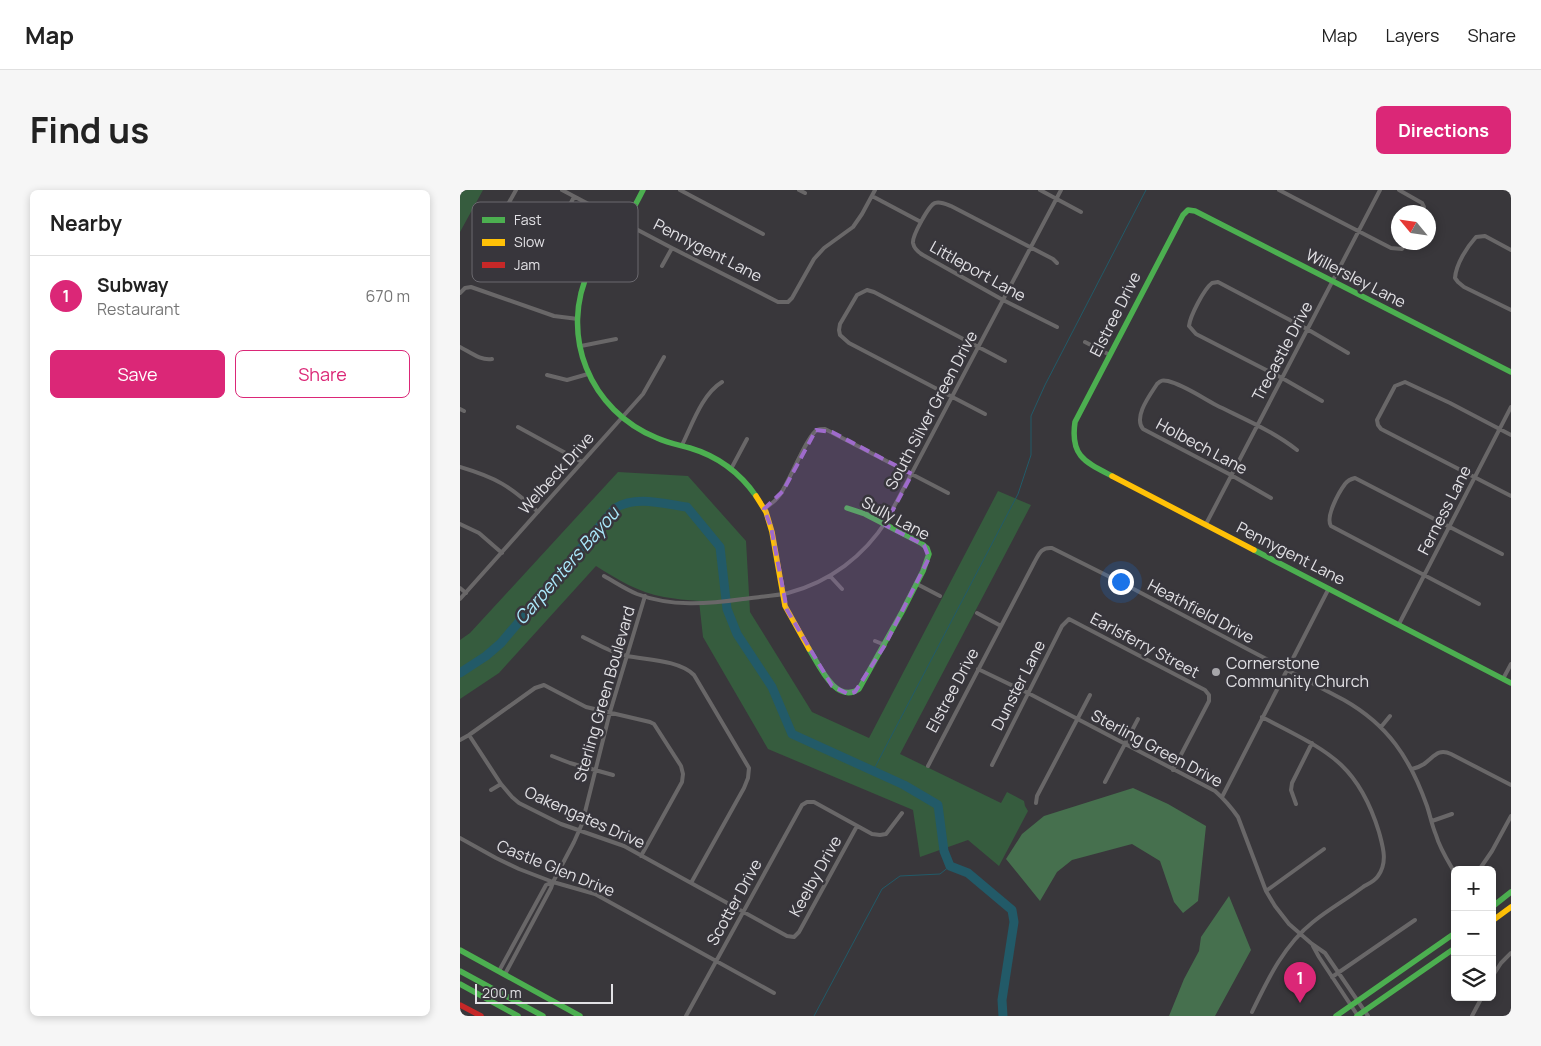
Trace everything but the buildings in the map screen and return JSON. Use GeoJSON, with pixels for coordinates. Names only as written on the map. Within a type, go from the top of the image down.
{"type":"FeatureCollection","features":[{"type":"Feature","properties":{"kind":"main road"},"geometry":{"type":"LineString","coordinates":[[637,202],[643,190]]}},
{"type":"Feature","properties":{"kind":"main road","name":"Willersley Lane"},"geometry":{"type":"LineString","coordinates":[[1188,210],[1195,211],[1511,372]]}},
{"type":"Feature","properties":{"kind":"main road","name":"Elstree Drive"},"geometry":{"type":"LineString","coordinates":[[1074,434],[1075,422],[1183,215],[1188,210]]}},
{"type":"Feature","properties":{"kind":"main road"},"geometry":{"type":"LineString","coordinates":[[584,282],[581,291],[578,319],[580,346],[588,374],[604,398],[622,417],[646,433],[705,453],[731,469],[755,494],[764,508],[777,549],[782,594],[786,610],[832,686],[848,694],[856,692],[885,645],[917,584]]}},
{"type":"Feature","properties":{"kind":"main road","name":"Pennygent Lane"},"geometry":{"type":"LineString","coordinates":[[1074,434],[1076,449],[1088,464],[1511,682]]}},
{"type":"Feature","properties":{"kind":"main road","name":"Sully Lane"},"geometry":{"type":"LineString","coordinates":[[847,508],[865,514],[927,548],[929,558],[917,584]]}},
{"type":"Feature","properties":{"kind":"main road"},"geometry":{"type":"LineString","coordinates":[[1496,905],[1511,892]]}},
{"type":"Feature","properties":{"kind":"main road"},"geometry":{"type":"LineString","coordinates":[[1496,918],[1511,907]]}},
{"type":"Feature","properties":{"kind":"main road"},"geometry":{"type":"LineString","coordinates":[[1336,1016],[1451,936]]}},
{"type":"Feature","properties":{"kind":"main road"},"geometry":{"type":"LineString","coordinates":[[460,950],[580,1016]]}},
{"type":"Feature","properties":{"kind":"main road"},"geometry":{"type":"LineString","coordinates":[[1358,1016],[1367,1013],[1451,951]]}},
{"type":"Feature","properties":{"kind":"main road"},"geometry":{"type":"LineString","coordinates":[[460,971],[543,1016]]}},
{"type":"Feature","properties":{"kind":"main road"},"geometry":{"type":"LineString","coordinates":[[460,984],[518,1016]]}},
{"type":"Feature","properties":{"kind":"main road"},"geometry":{"type":"LineString","coordinates":[[460,1004],[480,1016]]}},
{"type":"Feature","properties":{"kind":"street"},"geometry":{"type":"LineString","coordinates":[[509,202],[516,190]]}},
{"type":"Feature","properties":{"kind":"street","name":"Pennygent Lane"},"geometry":{"type":"LineString","coordinates":[[562,190],[584,202]]}},
{"type":"Feature","properties":{"kind":"street"},"geometry":{"type":"LineString","coordinates":[[680,190],[763,234]]}},
{"type":"Feature","properties":{"kind":"street"},"geometry":{"type":"LineString","coordinates":[[799,190],[805,193]]}},
{"type":"Feature","properties":{"kind":"street"},"geometry":{"type":"LineString","coordinates":[[875,190],[872,196],[921,222],[931,206],[940,202],[951,206],[1054,259],[1057,263]]}},
{"type":"Feature","properties":{"kind":"street"},"geometry":{"type":"LineString","coordinates":[[1040,190],[1080,212]]}},
{"type":"Feature","properties":{"kind":"street","name":"South Silver Green Drive"},"geometry":{"type":"LineString","coordinates":[[604,576],[625,588],[645,596],[676,602],[706,603],[782,594],[806,588],[830,576],[858,556],[884,525],[1061,190]]}},
{"type":"Feature","properties":{"kind":"street"},"geometry":{"type":"LineString","coordinates":[[1279,190],[1391,247]]}},
{"type":"Feature","properties":{"kind":"street","name":"Trecastle Drive"},"geometry":{"type":"LineString","coordinates":[[1206,524],[1380,190]]}},
{"type":"Feature","properties":{"kind":"street"},"geometry":{"type":"LineString","coordinates":[[1399,190],[1423,205]]}},
{"type":"Feature","properties":{"kind":"street","name":"Pennygent Lane"},"geometry":{"type":"LineString","coordinates":[[638,230],[778,302],[788,302],[814,259],[824,248],[853,227],[872,196]]}},
{"type":"Feature","properties":{"kind":"street"},"geometry":{"type":"LineString","coordinates":[[571,202],[574,197]]}},
{"type":"Feature","properties":{"kind":"street","name":"Littleport Lane"},"geometry":{"type":"LineString","coordinates":[[921,222],[912,240],[916,251],[1002,300],[1057,327]]}},
{"type":"Feature","properties":{"kind":"street"},"geometry":{"type":"LineString","coordinates":[[1511,250],[1485,236],[1476,237],[1469,244],[1457,267],[1455,278],[1464,286],[1511,310]]}},
{"type":"Feature","properties":{"kind":"street"},"geometry":{"type":"LineString","coordinates":[[662,266],[672,248]]}},
{"type":"Feature","properties":{"kind":"street"},"geometry":{"type":"LineString","coordinates":[[1322,401],[1282,378],[1196,334],[1189,326],[1190,320],[1210,284],[1218,282],[1348,353]]}},
{"type":"Feature","properties":{"kind":"street"},"geometry":{"type":"LineString","coordinates":[[460,293],[465,288],[471,287],[554,316],[578,319]]}},
{"type":"Feature","properties":{"kind":"street"},"geometry":{"type":"LineString","coordinates":[[985,414],[843,340],[839,330],[840,324],[853,299],[867,290],[1005,362]]}},
{"type":"Feature","properties":{"kind":"street"},"geometry":{"type":"LineString","coordinates":[[580,346],[616,339]]}},
{"type":"Feature","properties":{"kind":"street"},"geometry":{"type":"LineString","coordinates":[[1085,342],[1110,354]]}},
{"type":"Feature","properties":{"kind":"street"},"geometry":{"type":"LineString","coordinates":[[460,347],[482,359],[492,359]]}},
{"type":"Feature","properties":{"kind":"street","name":"Welbeck Drive"},"geometry":{"type":"LineString","coordinates":[[460,599],[643,394],[664,357]]}},
{"type":"Feature","properties":{"kind":"street"},"geometry":{"type":"LineString","coordinates":[[547,375],[567,380],[588,374]]}},
{"type":"Feature","properties":{"kind":"street","name":"Holbech Lane"},"geometry":{"type":"LineString","coordinates":[[1257,426],[1165,380],[1160,381],[1154,389],[1139,417],[1139,424],[1142,429],[1271,498]]}},
{"type":"Feature","properties":{"kind":"street"},"geometry":{"type":"LineString","coordinates":[[682,445],[706,397],[714,387],[722,382]]}},
{"type":"Feature","properties":{"kind":"street"},"geometry":{"type":"LineString","coordinates":[[1511,435],[1410,384],[1400,383],[1395,386],[1377,420],[1381,429],[1511,496]]}},
{"type":"Feature","properties":{"kind":"street","name":"Ferness Lane"},"geometry":{"type":"LineString","coordinates":[[1399,624],[1511,407]]}},
{"type":"Feature","properties":{"kind":"street"},"geometry":{"type":"LineString","coordinates":[[518,426],[582,462]]}},
{"type":"Feature","properties":{"kind":"street"},"geometry":{"type":"LineString","coordinates":[[1257,426],[1284,440],[1297,450]]}},
{"type":"Feature","properties":{"kind":"street"},"geometry":{"type":"LineString","coordinates":[[764,508],[777,499],[783,491],[796,462],[816,430],[825,428],[948,493]]}},
{"type":"Feature","properties":{"kind":"street"},"geometry":{"type":"LineString","coordinates":[[731,469],[747,439]]}},
{"type":"Feature","properties":{"kind":"street"},"geometry":{"type":"LineString","coordinates":[[460,468],[500,482],[519,494],[538,512]]}},
{"type":"Feature","properties":{"kind":"street"},"geometry":{"type":"LineString","coordinates":[[1479,604],[1330,526],[1328,515],[1345,484],[1350,479],[1355,478],[1502,554]]}},
{"type":"Feature","properties":{"kind":"street"},"geometry":{"type":"LineString","coordinates":[[460,524],[479,533],[502,552]]}},
{"type":"Feature","properties":{"kind":"street","name":"Elstree Drive"},"geometry":{"type":"LineString","coordinates":[[928,766],[1034,563],[1041,550],[1045,548]]}},
{"type":"Feature","properties":{"kind":"street","name":"Heathfield Drive"},"geometry":{"type":"LineString","coordinates":[[1045,548],[1058,550],[1355,706],[1381,727],[1398,747],[1412,769],[1432,821],[1435,834],[1451,866]]}},
{"type":"Feature","properties":{"kind":"street"},"geometry":{"type":"LineString","coordinates":[[830,576],[842,589]]}},
{"type":"Feature","properties":{"kind":"street"},"geometry":{"type":"LineString","coordinates":[[917,584],[940,596]]}},
{"type":"Feature","properties":{"kind":"street"},"geometry":{"type":"LineString","coordinates":[[460,588],[466,593]]}},
{"type":"Feature","properties":{"kind":"street"},"geometry":{"type":"LineString","coordinates":[[1222,797],[1329,588]]}},
{"type":"Feature","properties":{"kind":"street","name":"Sterling Green Boulevard"},"geometry":{"type":"LineString","coordinates":[[505,974],[551,888],[579,830],[610,712],[645,596]]}},
{"type":"Feature","properties":{"kind":"street"},"geometry":{"type":"LineString","coordinates":[[977,613],[1001,626]]}},
{"type":"Feature","properties":{"kind":"street","name":"Dunster Lane"},"geometry":{"type":"LineString","coordinates":[[992,765],[1062,626],[1069,620]]}},
{"type":"Feature","properties":{"kind":"street","name":"Earlsferry Street"},"geometry":{"type":"LineString","coordinates":[[1069,620],[1205,690],[1209,695],[1209,701],[1173,770]]}},
{"type":"Feature","properties":{"kind":"street"},"geometry":{"type":"LineString","coordinates":[[583,637],[626,656],[689,669],[748,768],[748,778],[744,788],[691,884]]}},
{"type":"Feature","properties":{"kind":"street"},"geometry":{"type":"LineString","coordinates":[[875,641],[885,645]]}},
{"type":"Feature","properties":{"kind":"street"},"geometry":{"type":"LineString","coordinates":[[1503,678],[1511,664]]}},
{"type":"Feature","properties":{"kind":"street","name":"Sterling Green Drive"},"geometry":{"type":"LineString","coordinates":[[978,669],[1028,693],[1215,791],[1222,797],[1238,817],[1266,891],[1282,916],[1312,944],[1325,953],[1367,1013]]}},
{"type":"Feature","properties":{"kind":"street"},"geometry":{"type":"LineString","coordinates":[[460,740],[535,688],[544,685],[586,707],[654,724],[681,766],[683,774],[682,782],[641,856]]}},
{"type":"Feature","properties":{"kind":"street"},"geometry":{"type":"LineString","coordinates":[[1036,803],[1037,796],[1090,695]]}},
{"type":"Feature","properties":{"kind":"street"},"geometry":{"type":"LineString","coordinates":[[1381,727],[1390,716]]}},
{"type":"Feature","properties":{"kind":"street"},"geometry":{"type":"LineString","coordinates":[[1252,1012],[1275,966],[1291,945],[1318,918],[1375,879],[1384,866],[1381,840],[1372,811],[1361,788],[1351,774],[1339,762],[1312,744],[1262,717]]}},
{"type":"Feature","properties":{"kind":"street"},"geometry":{"type":"LineString","coordinates":[[1105,782],[1138,719]]}},
{"type":"Feature","properties":{"kind":"street","name":"Oakengates Drive"},"geometry":{"type":"LineString","coordinates":[[469,735],[501,784],[512,798],[519,803],[561,824],[624,846],[787,936],[794,937]]}},
{"type":"Feature","properties":{"kind":"street"},"geometry":{"type":"LineString","coordinates":[[1296,804],[1291,790],[1292,783],[1312,744]]}},
{"type":"Feature","properties":{"kind":"street"},"geometry":{"type":"LineString","coordinates":[[1412,769],[1426,762],[1439,752],[1443,752],[1451,754],[1511,785]]}},
{"type":"Feature","properties":{"kind":"street"},"geometry":{"type":"LineString","coordinates":[[552,756],[613,775]]}},
{"type":"Feature","properties":{"kind":"street"},"geometry":{"type":"LineString","coordinates":[[491,790],[501,784]]}},
{"type":"Feature","properties":{"kind":"street","name":"Scotter Drive"},"geometry":{"type":"LineString","coordinates":[[686,1016],[802,805],[807,802],[814,802],[857,826]]}},
{"type":"Feature","properties":{"kind":"street"},"geometry":{"type":"LineString","coordinates":[[857,826],[872,834],[886,834],[902,813]]}},
{"type":"Feature","properties":{"kind":"street"},"geometry":{"type":"LineString","coordinates":[[1432,821],[1452,814]]}},
{"type":"Feature","properties":{"kind":"street"},"geometry":{"type":"LineString","coordinates":[[1482,866],[1492,852],[1511,816]]}},
{"type":"Feature","properties":{"kind":"street","name":"Keelby Drive"},"geometry":{"type":"LineString","coordinates":[[794,937],[799,932],[857,826]]}},
{"type":"Feature","properties":{"kind":"street","name":"Castle Glen Drive"},"geometry":{"type":"LineString","coordinates":[[460,838],[510,865],[553,882],[595,894],[774,993]]}},
{"type":"Feature","properties":{"kind":"street"},"geometry":{"type":"LineString","coordinates":[[1266,891],[1324,849]]}},
{"type":"Feature","properties":{"kind":"street","name":"Sterling Green Boulevard"},"geometry":{"type":"LineString","coordinates":[[499,971],[546,885],[553,882]]}},
{"type":"Feature","properties":{"kind":"street"},"geometry":{"type":"LineString","coordinates":[[532,909],[539,911]]}},
{"type":"Feature","properties":{"kind":"street"},"geometry":{"type":"LineString","coordinates":[[1332,977],[1415,920]]}},
{"type":"Feature","properties":{"kind":"street","name":"Sterling Green Drive"},"geometry":{"type":"LineString","coordinates":[[1312,944],[1358,1016]]}},
{"type":"Feature","properties":{"kind":"street"},"geometry":{"type":"LineString","coordinates":[[1496,971],[1511,953]]}},
{"type":"Feature","properties":{"kind":"street"},"geometry":{"type":"LineString","coordinates":[[1472,1016],[1480,1001]]}},
{"type":"Feature","properties":{"kind":"highlighted area"},"geometry":{"type":"Polygon","coordinates":[[[816,430],[832,432],[912,474],[885,525],[924,545],[929,558],[885,645],[855,692],[848,694],[832,686],[787,610],[771,527],[764,509],[783,491],[816,430]]]}},
{"type":"Feature","properties":{"kind":"green space"},"geometry":{"type":"Polygon","coordinates":[[[460,190],[483,190],[476,202],[472,202],[472,210],[460,232],[460,190]]]}},
{"type":"Feature","properties":{"kind":"green space"},"geometry":{"type":"Polygon","coordinates":[[[618,472],[688,476],[746,541],[750,612],[812,712],[869,738],[998,491],[1031,505],[900,754],[1001,803],[1007,792],[1024,801],[1028,811],[999,866],[968,840],[920,857],[913,810],[768,749],[703,637],[699,601],[668,598],[637,589],[596,566],[499,673],[460,699],[460,640],[470,633],[618,472]]]}},
{"type":"Feature","properties":{"kind":"green space"},"geometry":{"type":"Polygon","coordinates":[[[1133,788],[1168,804],[1206,826],[1198,901],[1183,913],[1174,902],[1160,861],[1132,844],[1072,860],[1057,872],[1040,901],[1006,859],[1022,834],[1044,816],[1133,788]]]}},
{"type":"Feature","properties":{"kind":"green space"},"geometry":{"type":"Polygon","coordinates":[[[1229,896],[1251,950],[1215,1016],[1169,1016],[1184,979],[1199,951],[1201,937],[1229,896]]]}},
{"type":"Feature","properties":{"kind":"waterway"},"geometry":{"type":"LineString","coordinates":[[873,771],[1018,494],[1031,455],[1031,416],[1045,385],[1146,190]]}},
{"type":"Feature","properties":{"kind":"waterway","name":"Carpenters Bayou"},"geometry":{"type":"LineString","coordinates":[[460,673],[486,656],[501,643],[615,508],[623,504],[641,501],[687,507],[720,547],[727,609],[737,634],[772,687],[792,734],[904,785],[938,805],[944,851],[950,866],[968,873],[1012,910],[1014,922],[1002,1000],[1003,1016]]}},
{"type":"Feature","properties":{"kind":"waterway"},"geometry":{"type":"LineString","coordinates":[[814,1016],[882,889],[900,876],[940,874],[950,866]]}},
{"type":"Feature","properties":{"kind":"traffic: fast"},"geometry":{"type":"LineString","coordinates":[[637,202],[643,190]]}},
{"type":"Feature","properties":{"kind":"traffic: fast"},"geometry":{"type":"LineString","coordinates":[[1112,476],[1087,462],[1077,450],[1074,434],[1075,422],[1183,215],[1188,210],[1195,211],[1511,372]]}},
{"type":"Feature","properties":{"kind":"traffic: fast"},"geometry":{"type":"LineString","coordinates":[[585,282],[581,293],[578,319],[579,344],[586,368],[598,390],[614,409],[634,426],[661,440],[700,451],[719,461],[743,480],[756,496]]}},
{"type":"Feature","properties":{"kind":"traffic: fast"},"geometry":{"type":"LineString","coordinates":[[809,649],[823,673],[836,688],[843,692],[851,693],[859,689],[902,612],[923,571],[929,554],[927,548],[921,543],[865,514],[847,508]]}},
{"type":"Feature","properties":{"kind":"traffic: fast"},"geometry":{"type":"LineString","coordinates":[[1254,550],[1511,683]]}},
{"type":"Feature","properties":{"kind":"traffic: fast"},"geometry":{"type":"LineString","coordinates":[[1496,904],[1511,892]]}},
{"type":"Feature","properties":{"kind":"traffic: fast"},"geometry":{"type":"LineString","coordinates":[[1336,1016],[1451,936]]}},
{"type":"Feature","properties":{"kind":"traffic: fast"},"geometry":{"type":"LineString","coordinates":[[460,950],[580,1016]]}},
{"type":"Feature","properties":{"kind":"traffic: fast"},"geometry":{"type":"LineString","coordinates":[[1357,1016],[1451,951]]}},
{"type":"Feature","properties":{"kind":"traffic: fast"},"geometry":{"type":"LineString","coordinates":[[460,971],[543,1016]]}},
{"type":"Feature","properties":{"kind":"traffic: fast"},"geometry":{"type":"LineString","coordinates":[[460,984],[518,1016]]}},
{"type":"Feature","properties":{"kind":"traffic: slow"},"geometry":{"type":"LineString","coordinates":[[1112,476],[1254,550]]}},
{"type":"Feature","properties":{"kind":"traffic: slow"},"geometry":{"type":"LineString","coordinates":[[756,496],[766,512],[772,532],[785,606],[809,649]]}},
{"type":"Feature","properties":{"kind":"traffic: slow"},"geometry":{"type":"LineString","coordinates":[[1496,918],[1511,907]]}},
{"type":"Feature","properties":{"kind":"traffic: jam"},"geometry":{"type":"LineString","coordinates":[[460,1005],[481,1016]]}},
{"type":"Feature","properties":{"kind":"place","name":"Cornerstone Community Church"},"geometry":{"type":"Point","coordinates":[1216,672]}},
{"type":"Feature","properties":{"kind":"place","name":"Subway"},"geometry":{"type":"Point","coordinates":[1300,1003]}}]}
